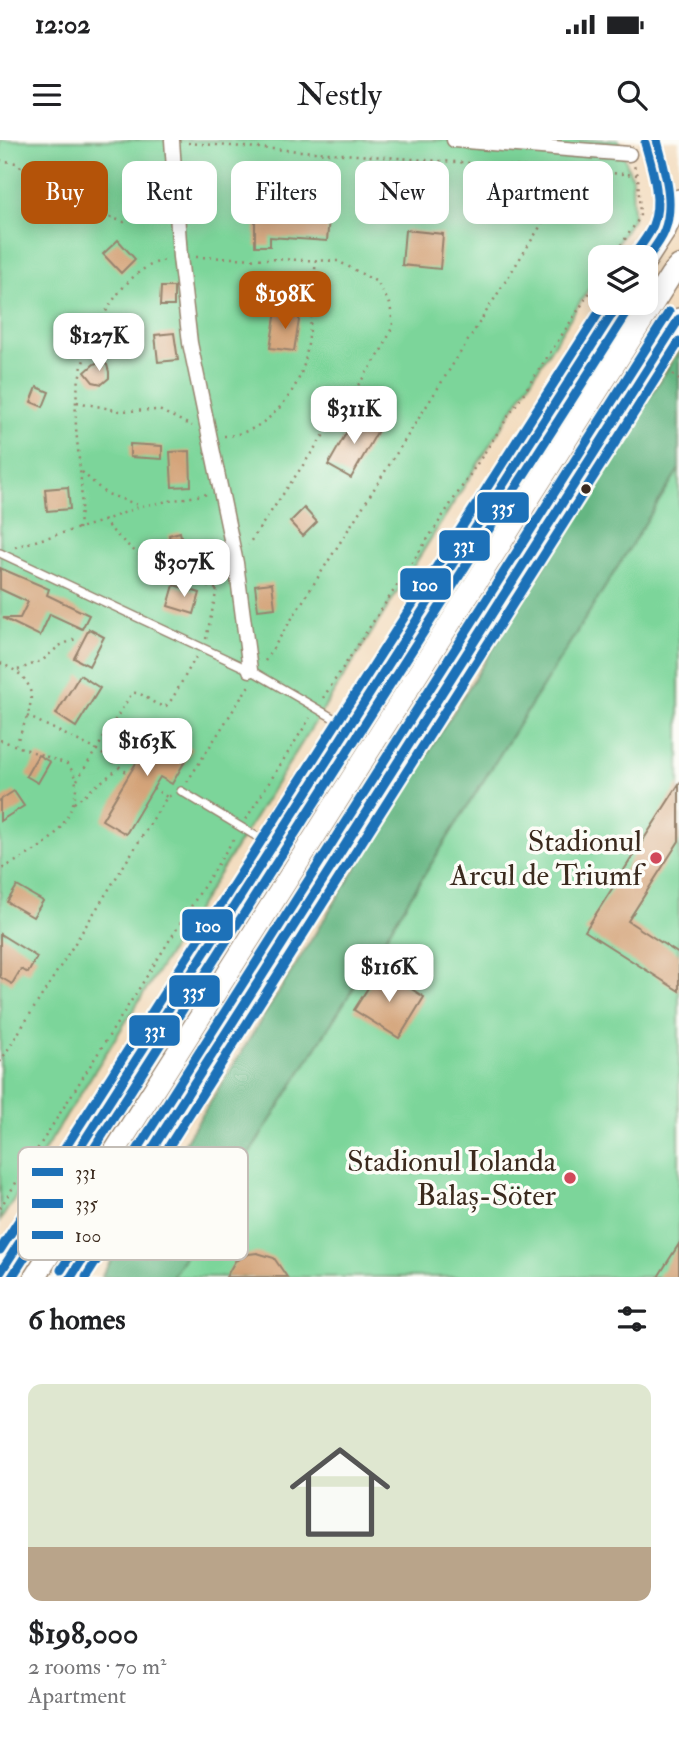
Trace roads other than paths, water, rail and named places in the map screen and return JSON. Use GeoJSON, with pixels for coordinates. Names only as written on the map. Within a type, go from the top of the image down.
{"type":"FeatureCollection","features":[{"type":"Feature","properties":{"kind":"main road"},"geometry":{"type":"LineString","coordinates":[[656,245],[679,200]]}},
{"type":"Feature","properties":{"kind":"main road"},"geometry":{"type":"LineString","coordinates":[[118,1147],[675,271],[679,254]]}},
{"type":"Feature","properties":{"kind":"main road"},"geometry":{"type":"LineString","coordinates":[[80,1147],[611,315]]}},
{"type":"Feature","properties":{"kind":"main road"},"geometry":{"type":"LineString","coordinates":[[154,1147],[679,319]]}},
{"type":"Feature","properties":{"kind":"main road"},"geometry":{"type":"LineString","coordinates":[[0,1273],[18,1245]]}},
{"type":"Feature","properties":{"kind":"main road"},"geometry":{"type":"LineString","coordinates":[[35,1277],[46,1260]]}},
{"type":"Feature","properties":{"kind":"main road"},"geometry":{"type":"LineString","coordinates":[[71,1277],[82,1260]]}},
{"type":"Feature","properties":{"kind":"street"},"geometry":{"type":"LineString","coordinates":[[454,140],[629,154]]}},
{"type":"Feature","properties":{"kind":"street"},"geometry":{"type":"LineString","coordinates":[[172,141],[190,343],[236,563],[253,672]]}},
{"type":"Feature","properties":{"kind":"lane"},"geometry":{"type":"LineString","coordinates":[[657,140],[668,199],[664,232]]}},
{"type":"Feature","properties":{"kind":"lane"},"geometry":{"type":"LineString","coordinates":[[2,552],[253,672],[348,727]]}},
{"type":"Feature","properties":{"kind":"lane"},"geometry":{"type":"LineString","coordinates":[[181,791],[272,845]]}},
{"type":"Feature","properties":{"kind":"place","name":"Stadionul Arcul de Triumf"},"geometry":{"type":"Point","coordinates":[656,858]}},
{"type":"Feature","properties":{"kind":"place","name":"Stadionul Iolanda Balaș-Söter"},"geometry":{"type":"Point","coordinates":[570,1178]}}]}
